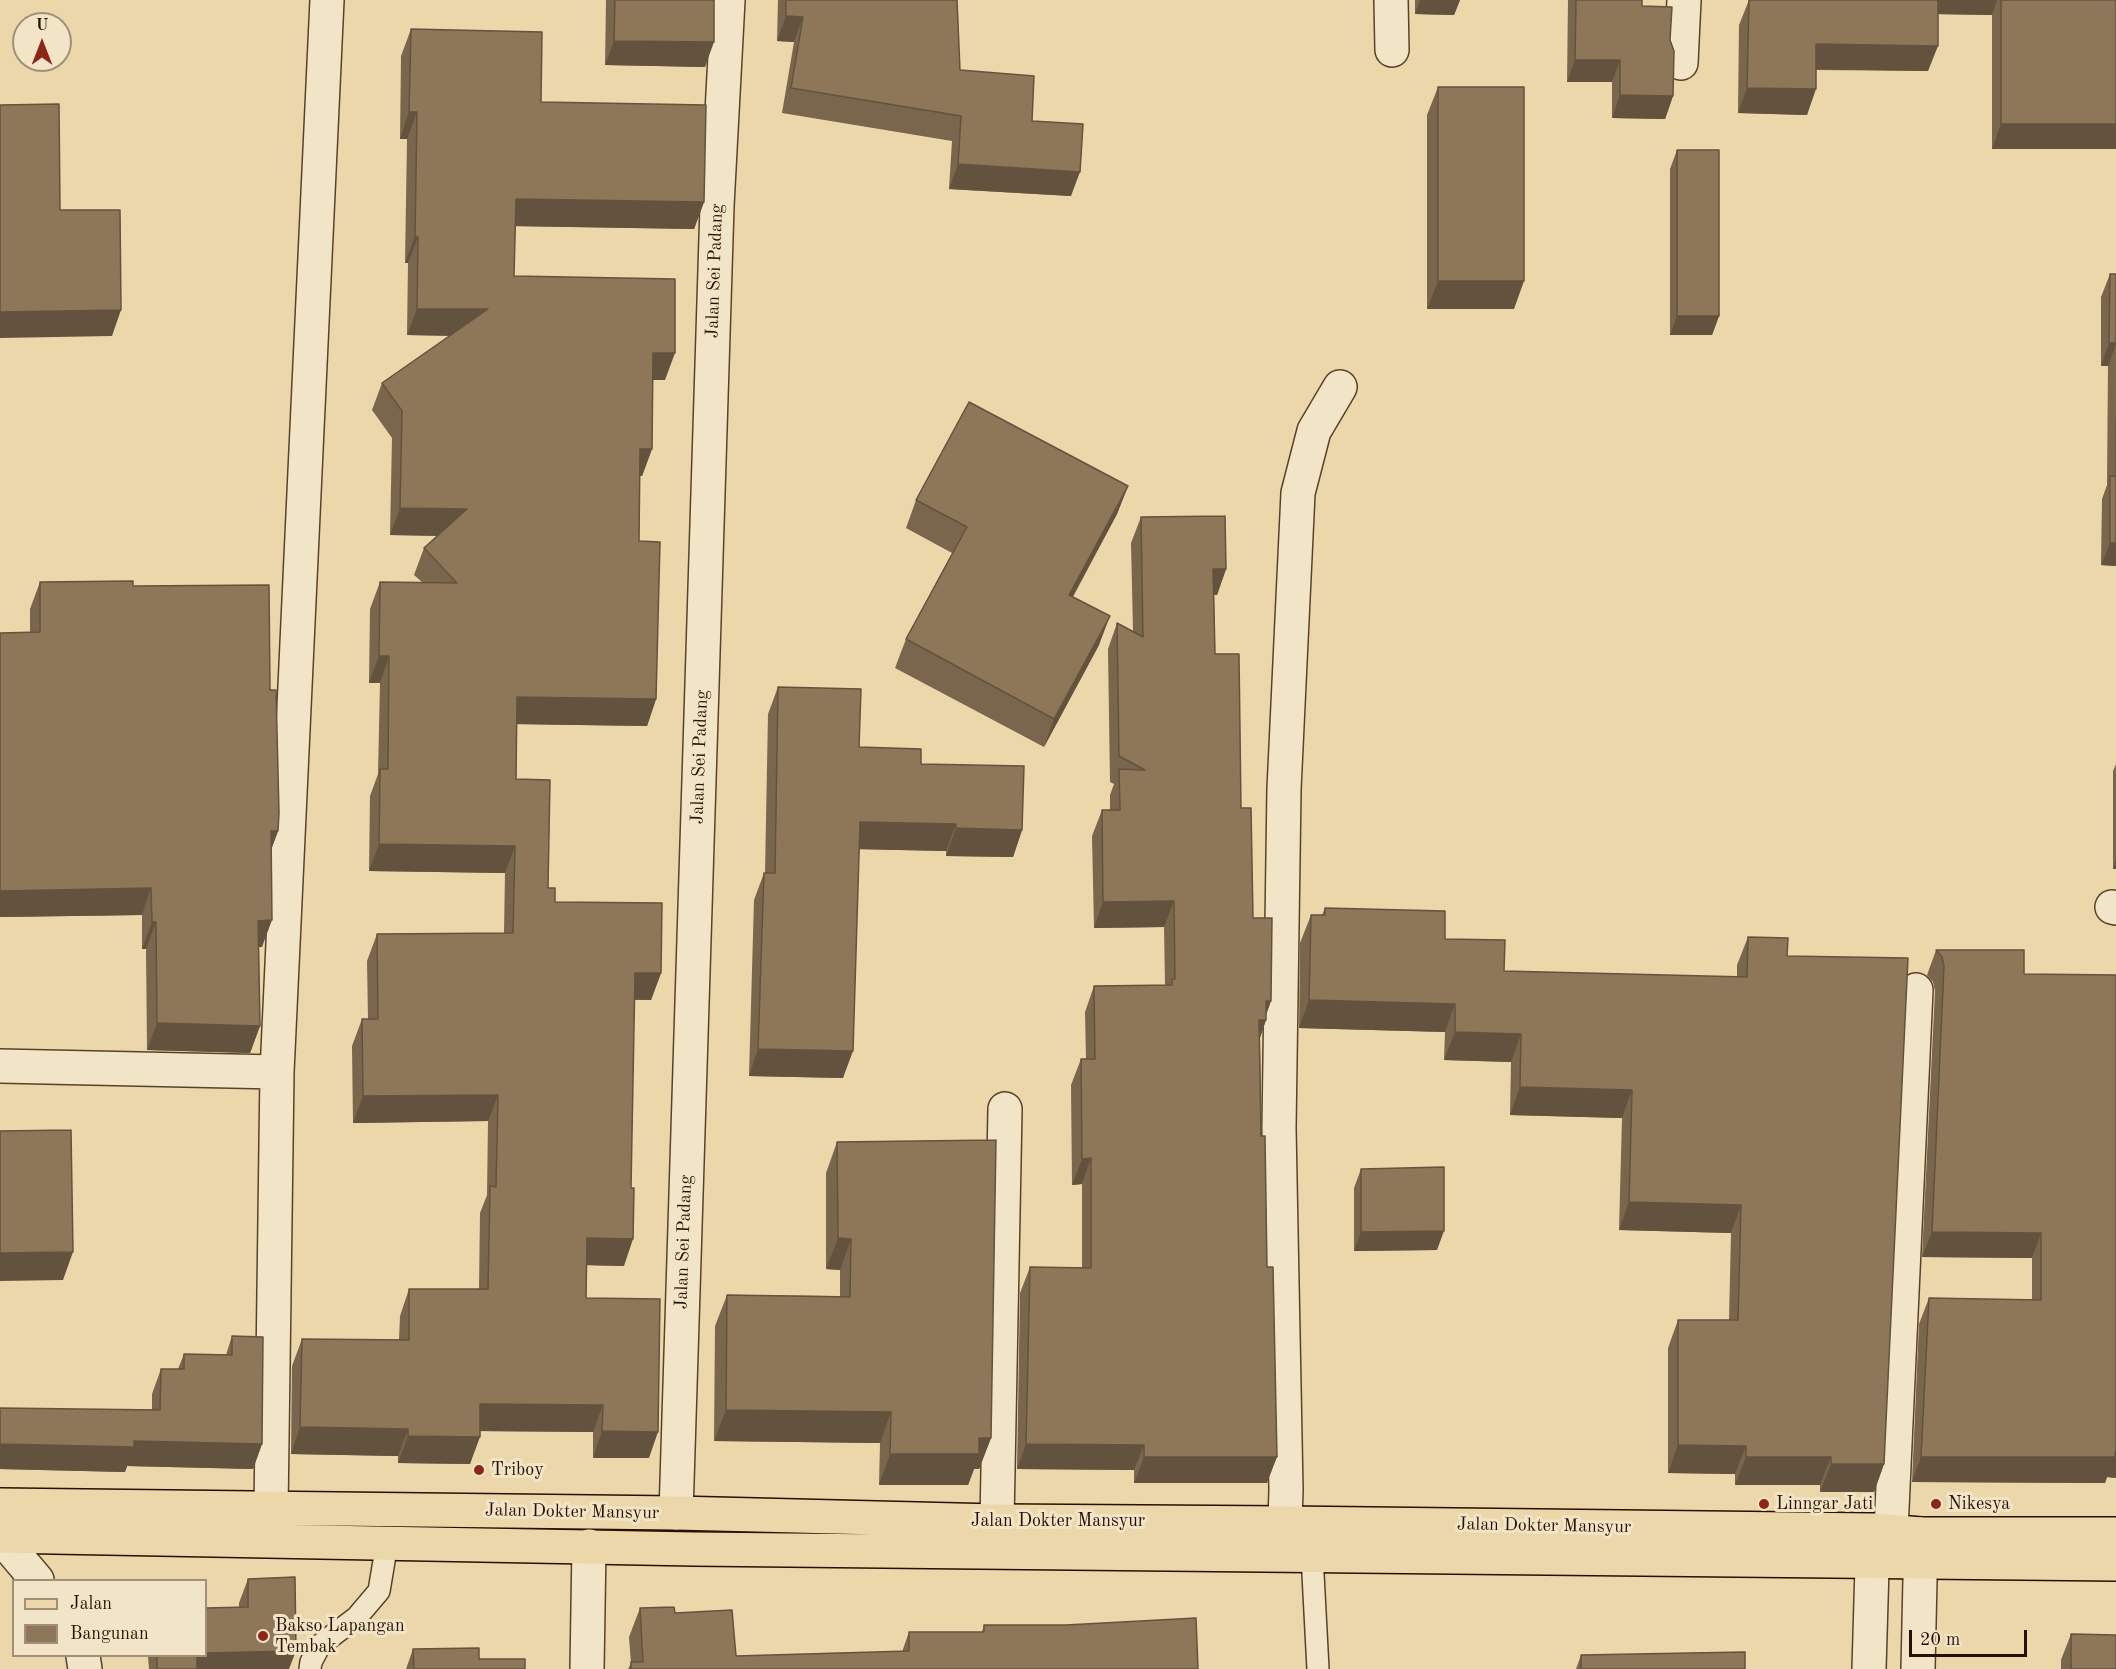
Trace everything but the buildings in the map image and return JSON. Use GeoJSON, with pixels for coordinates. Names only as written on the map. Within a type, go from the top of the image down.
{"type":"FeatureCollection","features":[{"type":"Feature","properties":{"kind":"main road","name":"Jalan Dokter Mansyur"},"geometry":{"type":"LineString","coordinates":[[0,1505],[676,1514],[998,1521],[1286,1523],[1896,1543],[2116,1564]]}},
{"type":"Feature","properties":{"kind":"main road","name":"Jalan Dokter Mansyur"},"geometry":{"type":"LineString","coordinates":[[0,1536],[1298,1555],[1896,1543],[2116,1534]]}},
{"type":"Feature","properties":{"kind":"street"},"geometry":{"type":"LineString","coordinates":[[271,1509],[277,1072],[327,0]]}},
{"type":"Feature","properties":{"kind":"street","name":"Jalan Sei Padang"},"geometry":{"type":"LineString","coordinates":[[676,1514],[717,206],[728,0]]}},
{"type":"Feature","properties":{"kind":"street"},"geometry":{"type":"LineString","coordinates":[[1391,0],[1392,50]]}},
{"type":"Feature","properties":{"kind":"street"},"geometry":{"type":"LineString","coordinates":[[1681,63],[1684,0]]}},
{"type":"Feature","properties":{"kind":"street"},"geometry":{"type":"LineString","coordinates":[[1298,1555],[1286,1523],[1279,1128],[1284,789],[1298,493],[1314,431],[1340,387]]}},
{"type":"Feature","properties":{"kind":"street"},"geometry":{"type":"LineString","coordinates":[[1869,1669],[1896,1543],[1916,990]]}},
{"type":"Feature","properties":{"kind":"street"},"geometry":{"type":"LineString","coordinates":[[0,1066],[277,1072]]}},
{"type":"Feature","properties":{"kind":"street"},"geometry":{"type":"LineString","coordinates":[[998,1521],[1005,1109]]}},
{"type":"Feature","properties":{"kind":"street"},"geometry":{"type":"LineString","coordinates":[[0,1536],[35,1579]]}},
{"type":"Feature","properties":{"kind":"street"},"geometry":{"type":"LineString","coordinates":[[1896,1543],[1918,1669]]}},
{"type":"Feature","properties":{"kind":"street"},"geometry":{"type":"LineString","coordinates":[[587,1669],[589,1546]]}},
{"type":"Feature","properties":{"kind":"lane"},"geometry":{"type":"LineString","coordinates":[[310,1669],[320,1645],[357,1617],[379,1591],[387,1543]]}},
{"type":"Feature","properties":{"kind":"lane"},"geometry":{"type":"LineString","coordinates":[[1298,1555],[1318,1669]]}},
{"type":"Feature","properties":{"kind":"place","name":"Triboy"},"geometry":{"type":"Point","coordinates":[479,1470]}},
{"type":"Feature","properties":{"kind":"place","name":"Linngar Jati"},"geometry":{"type":"Point","coordinates":[1764,1504]}},
{"type":"Feature","properties":{"kind":"place","name":"Nikesya"},"geometry":{"type":"Point","coordinates":[1936,1504]}},
{"type":"Feature","properties":{"kind":"place","name":"Bakso Lapangan Tembak"},"geometry":{"type":"Point","coordinates":[263,1636]}}]}
